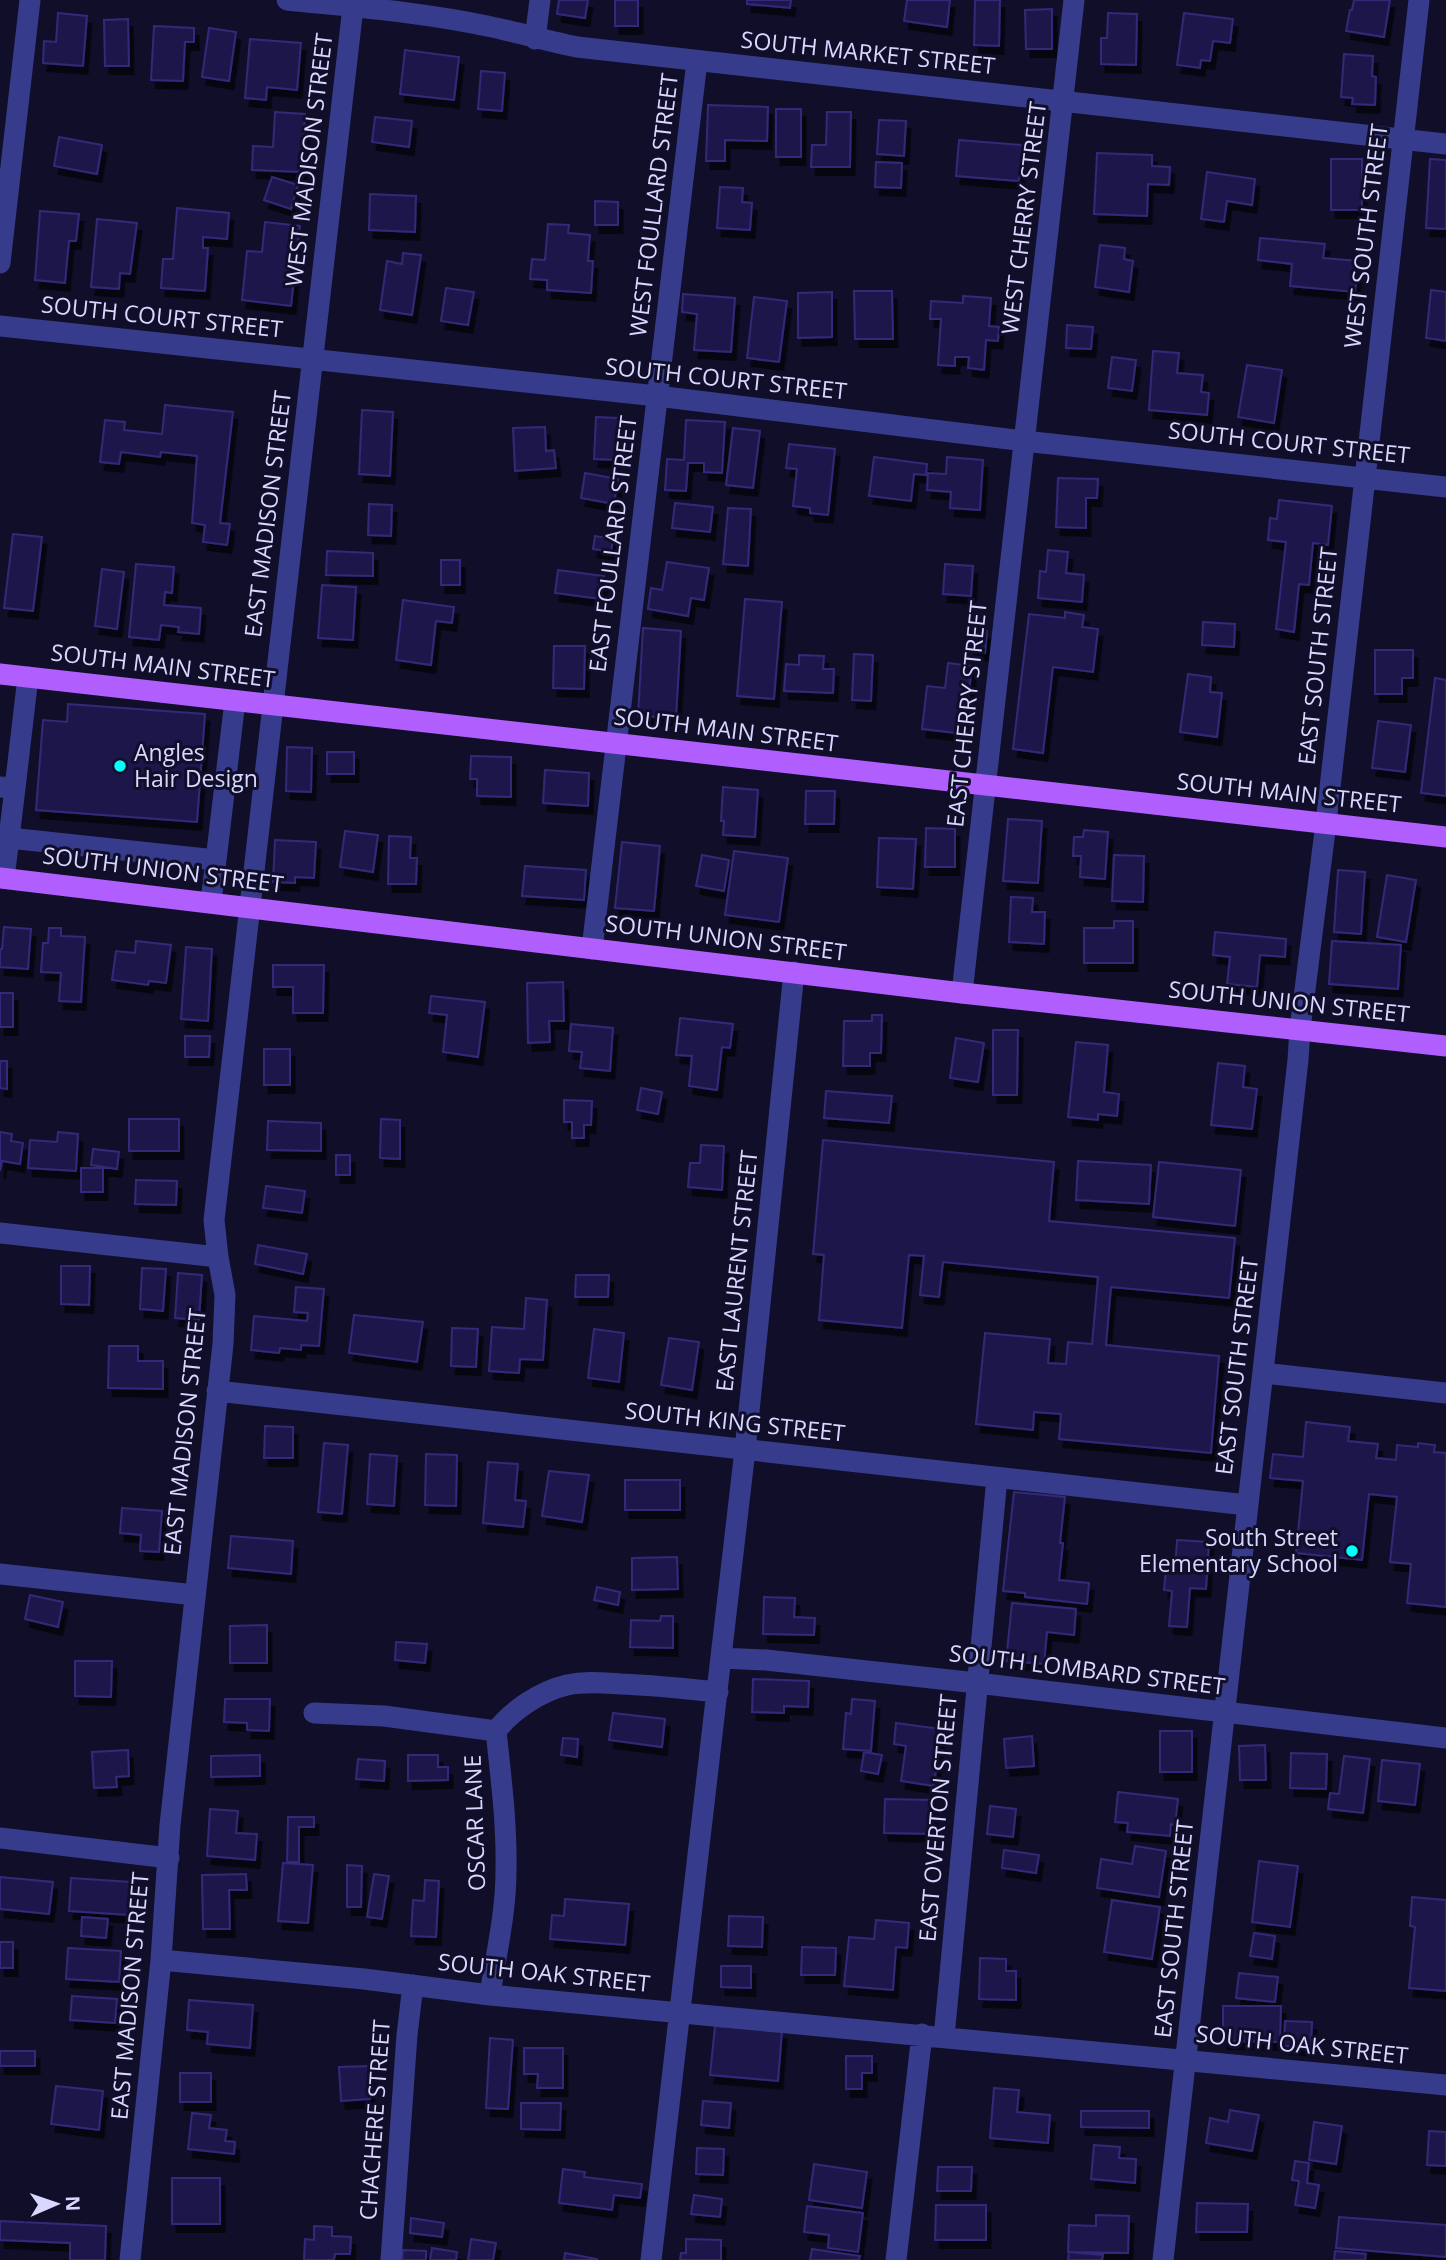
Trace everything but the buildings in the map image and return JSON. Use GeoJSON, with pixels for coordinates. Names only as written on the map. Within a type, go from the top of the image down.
{"type":"FeatureCollection","features":[{"type":"Feature","properties":{"kind":"main road","name":"SOUTH MAIN STREET"},"geometry":{"type":"LineString","coordinates":[[0,674],[1446,837]]}},
{"type":"Feature","properties":{"kind":"main road","name":"SOUTH UNION STREET"},"geometry":{"type":"LineString","coordinates":[[2,878],[962,993],[1446,1046]]}},
{"type":"Feature","properties":{"kind":"street"},"geometry":{"type":"LineString","coordinates":[[0,263],[30,0]]}},
{"type":"Feature","properties":{"kind":"street","name":"SOUTH MARKET STREET"},"geometry":{"type":"LineString","coordinates":[[287,0],[353,7],[415,7],[535,39],[577,47],[1446,144]]}},
{"type":"Feature","properties":{"kind":"street"},"geometry":{"type":"LineString","coordinates":[[535,39],[540,0]]}},
{"type":"Feature","properties":{"kind":"street","name":"WEST CHERRY STREET"},"geometry":{"type":"LineString","coordinates":[[1024,441],[1074,0]]}},
{"type":"Feature","properties":{"kind":"street","name":"WEST SOUTH STREET"},"geometry":{"type":"LineString","coordinates":[[1364,478],[1419,0]]}},
{"type":"Feature","properties":{"kind":"street","name":"WEST MADISON STREET"},"geometry":{"type":"LineString","coordinates":[[312,360],[353,7]]}},
{"type":"Feature","properties":{"kind":"street","name":"WEST FOULLARD STREET"},"geometry":{"type":"LineString","coordinates":[[657,396],[697,61]]}},
{"type":"Feature","properties":{"kind":"street","name":"SOUTH COURT STREET"},"geometry":{"type":"LineString","coordinates":[[0,327],[657,396],[1024,441],[1446,486]]}},
{"type":"Feature","properties":{"kind":"street","name":"EAST MADISON STREET"},"geometry":{"type":"LineString","coordinates":[[130,2260],[161,1960],[170,1825],[218,1391],[225,1295],[214,1220],[312,360]]}},
{"type":"Feature","properties":{"kind":"street","name":"EAST FOULLARD STREET"},"geometry":{"type":"LineString","coordinates":[[592,949],[657,396]]}},
{"type":"Feature","properties":{"kind":"street","name":"EAST CHERRY STREET"},"geometry":{"type":"LineString","coordinates":[[962,993],[1024,441]]}},
{"type":"Feature","properties":{"kind":"street","name":"EAST SOUTH STREET"},"geometry":{"type":"LineString","coordinates":[[1163,2260],[1364,478]]}},
{"type":"Feature","properties":{"kind":"street"},"geometry":{"type":"LineString","coordinates":[[2,878],[9,838],[8,788],[28,677]]}},
{"type":"Feature","properties":{"kind":"street"},"geometry":{"type":"LineString","coordinates":[[211,902],[235,701]]}},
{"type":"Feature","properties":{"kind":"street"},"geometry":{"type":"LineString","coordinates":[[9,838],[216,860]]}},
{"type":"Feature","properties":{"kind":"street","name":"EAST LAURENT STREET"},"geometry":{"type":"LineString","coordinates":[[718,1692],[794,972]]}},
{"type":"Feature","properties":{"kind":"street"},"geometry":{"type":"LineString","coordinates":[[0,1233],[218,1258]]}},
{"type":"Feature","properties":{"kind":"street"},"geometry":{"type":"LineString","coordinates":[[1263,1373],[1446,1394]]}},
{"type":"Feature","properties":{"kind":"street","name":"SOUTH KING STREET"},"geometry":{"type":"LineString","coordinates":[[218,1391],[1247,1505]]}},
{"type":"Feature","properties":{"kind":"street","name":"EAST OVERTON STREET"},"geometry":{"type":"LineString","coordinates":[[944,2037],[997,1478]]}},
{"type":"Feature","properties":{"kind":"street"},"geometry":{"type":"LineString","coordinates":[[0,1574],[195,1595]]}},
{"type":"Feature","properties":{"kind":"street","name":"SOUTH LOMBARD STREET"},"geometry":{"type":"LineString","coordinates":[[721,1658],[766,1660],[977,1683],[1446,1738]]}},
{"type":"Feature","properties":{"kind":"street"},"geometry":{"type":"LineString","coordinates":[[314,1713],[384,1716],[496,1731],[505,1720],[523,1707],[544,1694],[567,1685],[604,1683],[718,1692],[651,2260]]}},
{"type":"Feature","properties":{"kind":"street","name":"OSCAR LANE"},"geometry":{"type":"LineString","coordinates":[[490,1995],[505,1896],[506,1872],[506,1824],[496,1731]]}},
{"type":"Feature","properties":{"kind":"street"},"geometry":{"type":"LineString","coordinates":[[0,1838],[169,1858]]}},
{"type":"Feature","properties":{"kind":"street","name":"SOUTH OAK STREET"},"geometry":{"type":"LineString","coordinates":[[161,1960],[490,1995],[1446,2085]]}},
{"type":"Feature","properties":{"kind":"street","name":"CHACHERE STREET"},"geometry":{"type":"LineString","coordinates":[[391,2260],[413,1985]]}},
{"type":"Feature","properties":{"kind":"street"},"geometry":{"type":"LineString","coordinates":[[896,2260],[922,2035]]}},
{"type":"Feature","properties":{"kind":"place","name":"Angles Hair Design"},"geometry":{"type":"Point","coordinates":[120,766]}},
{"type":"Feature","properties":{"kind":"place","name":"South Street Elementary School"},"geometry":{"type":"Point","coordinates":[1352,1551]}}]}
